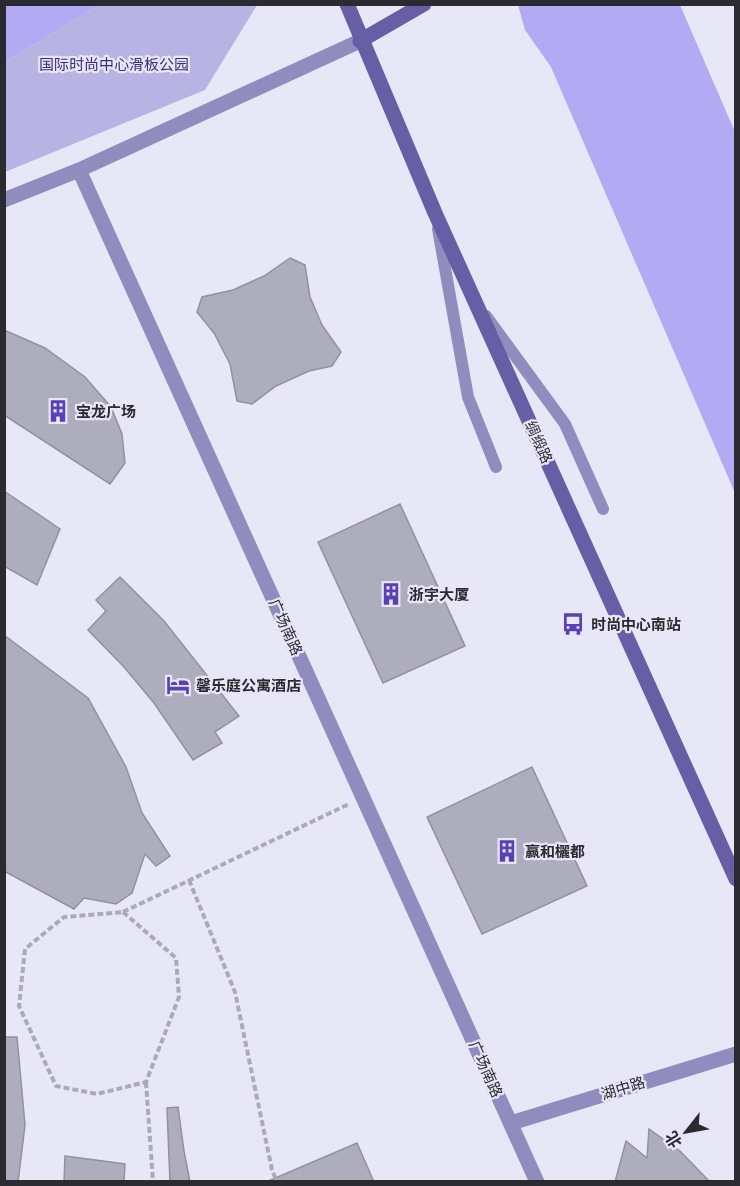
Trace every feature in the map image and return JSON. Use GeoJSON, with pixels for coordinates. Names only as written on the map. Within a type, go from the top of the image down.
{"type":"FeatureCollection","features":[{"type":"Feature","properties":{"kind":"street","name":"绸缎路"},"geometry":{"type":"LineString","coordinates":[[346,4],[435,213],[735,879]]}},
{"type":"Feature","properties":{"kind":"street"},"geometry":{"type":"LineString","coordinates":[[4,200],[79,170],[360,41],[423,4]]}},
{"type":"Feature","properties":{"kind":"street","name":"广场南路"},"geometry":{"type":"LineString","coordinates":[[79,170],[537,1182]]}},
{"type":"Feature","properties":{"kind":"street","name":"湖中路"},"geometry":{"type":"LineString","coordinates":[[511,1123],[735,1053]]}},
{"type":"Feature","properties":{"kind":"lane"},"geometry":{"type":"LineString","coordinates":[[435,213],[468,397],[496,467]]}},
{"type":"Feature","properties":{"kind":"lane"},"geometry":{"type":"LineString","coordinates":[[477,304],[565,424],[603,509]]}},
{"type":"Feature","properties":{"kind":"path"},"geometry":{"type":"LineString","coordinates":[[146,1082],[96,1094],[56,1086],[19,1006],[25,949],[64,917],[123,912],[363,797]]}},
{"type":"Feature","properties":{"kind":"path"},"geometry":{"type":"LineString","coordinates":[[189,880],[235,992],[272,1170],[277,1182]]}},
{"type":"Feature","properties":{"kind":"path"},"geometry":{"type":"LineString","coordinates":[[123,912],[176,958],[179,997],[146,1082],[153,1182]]}},
{"type":"Feature","properties":{"kind":"green space","name":"国际时尚中心滑板公园"},"geometry":{"type":"Polygon","coordinates":[[[99,5],[257,5],[205,90],[5,172],[5,62],[99,5]]]}},
{"type":"Feature","properties":{"kind":"shaded area"},"geometry":{"type":"Polygon","coordinates":[[[5,4],[99,4],[99,5],[5,62],[5,4]]]}},
{"type":"Feature","properties":{"kind":"shaded area"},"geometry":{"type":"Polygon","coordinates":[[[518,5],[680,5],[735,132],[735,493],[551,67],[525,30],[518,5]]]}},
{"type":"Feature","properties":{"kind":"building"},"geometry":{"type":"Polygon","coordinates":[[[290,258],[305,265],[310,297],[322,325],[341,352],[332,366],[309,371],[276,386],[252,404],[237,401],[230,364],[214,333],[197,312],[202,297],[233,290],[264,276],[290,258]]]}},
{"type":"Feature","properties":{"kind":"building","name":"宝龙广场"},"geometry":{"type":"Polygon","coordinates":[[[4,330],[45,348],[85,377],[111,407],[122,434],[125,463],[110,484],[4,415],[4,330]]]}},
{"type":"Feature","properties":{"kind":"building"},"geometry":{"type":"Polygon","coordinates":[[[4,491],[60,529],[37,585],[4,566],[4,491]]]}},
{"type":"Feature","properties":{"kind":"building","name":"浙宇大厦"},"geometry":{"type":"Polygon","coordinates":[[[400,504],[465,646],[383,683],[318,542],[400,504]]]}},
{"type":"Feature","properties":{"kind":"building","name":"馨乐庭公寓酒店"},"geometry":{"type":"Polygon","coordinates":[[[120,577],[164,621],[239,716],[215,732],[222,743],[193,760],[154,703],[124,667],[88,630],[106,611],[96,600],[120,577]]]}},
{"type":"Feature","properties":{"kind":"building"},"geometry":{"type":"Polygon","coordinates":[[[4,635],[88,698],[126,767],[142,813],[170,856],[156,866],[145,854],[132,893],[116,904],[84,898],[74,909],[4,871],[4,635]]]}},
{"type":"Feature","properties":{"kind":"building","name":"赢和欐都"},"geometry":{"type":"Polygon","coordinates":[[[532,767],[587,886],[482,934],[427,817],[532,767]]]}},
{"type":"Feature","properties":{"kind":"building"},"geometry":{"type":"Polygon","coordinates":[[[4,1037],[17,1037],[25,1125],[18,1182],[4,1182],[4,1037]]]}},
{"type":"Feature","properties":{"kind":"building"},"geometry":{"type":"Polygon","coordinates":[[[178,1107],[190,1182],[170,1182],[167,1108],[178,1107]]]}},
{"type":"Feature","properties":{"kind":"building"},"geometry":{"type":"Polygon","coordinates":[[[649,1129],[680,1151],[710,1182],[615,1182],[626,1141],[647,1158],[649,1129]]]}},
{"type":"Feature","properties":{"kind":"building"},"geometry":{"type":"Polygon","coordinates":[[[357,1143],[374,1182],[266,1182],[357,1143]]]}},
{"type":"Feature","properties":{"kind":"building"},"geometry":{"type":"Polygon","coordinates":[[[65,1156],[125,1164],[124,1182],[64,1182],[65,1156]]]}},
{"type":"Feature","properties":{"kind":"place","name":"宝龙广场"},"geometry":{"type":"Point","coordinates":[58,411]}},
{"type":"Feature","properties":{"kind":"place","name":"浙宇大厦"},"geometry":{"type":"Point","coordinates":[391,594]}},
{"type":"Feature","properties":{"kind":"place","name":"时尚中心南站"},"geometry":{"type":"Point","coordinates":[573,624]}},
{"type":"Feature","properties":{"kind":"place","name":"馨乐庭公寓酒店"},"geometry":{"type":"Point","coordinates":[178,685]}},
{"type":"Feature","properties":{"kind":"place","name":"赢和欐都"},"geometry":{"type":"Point","coordinates":[507,851]}}]}
